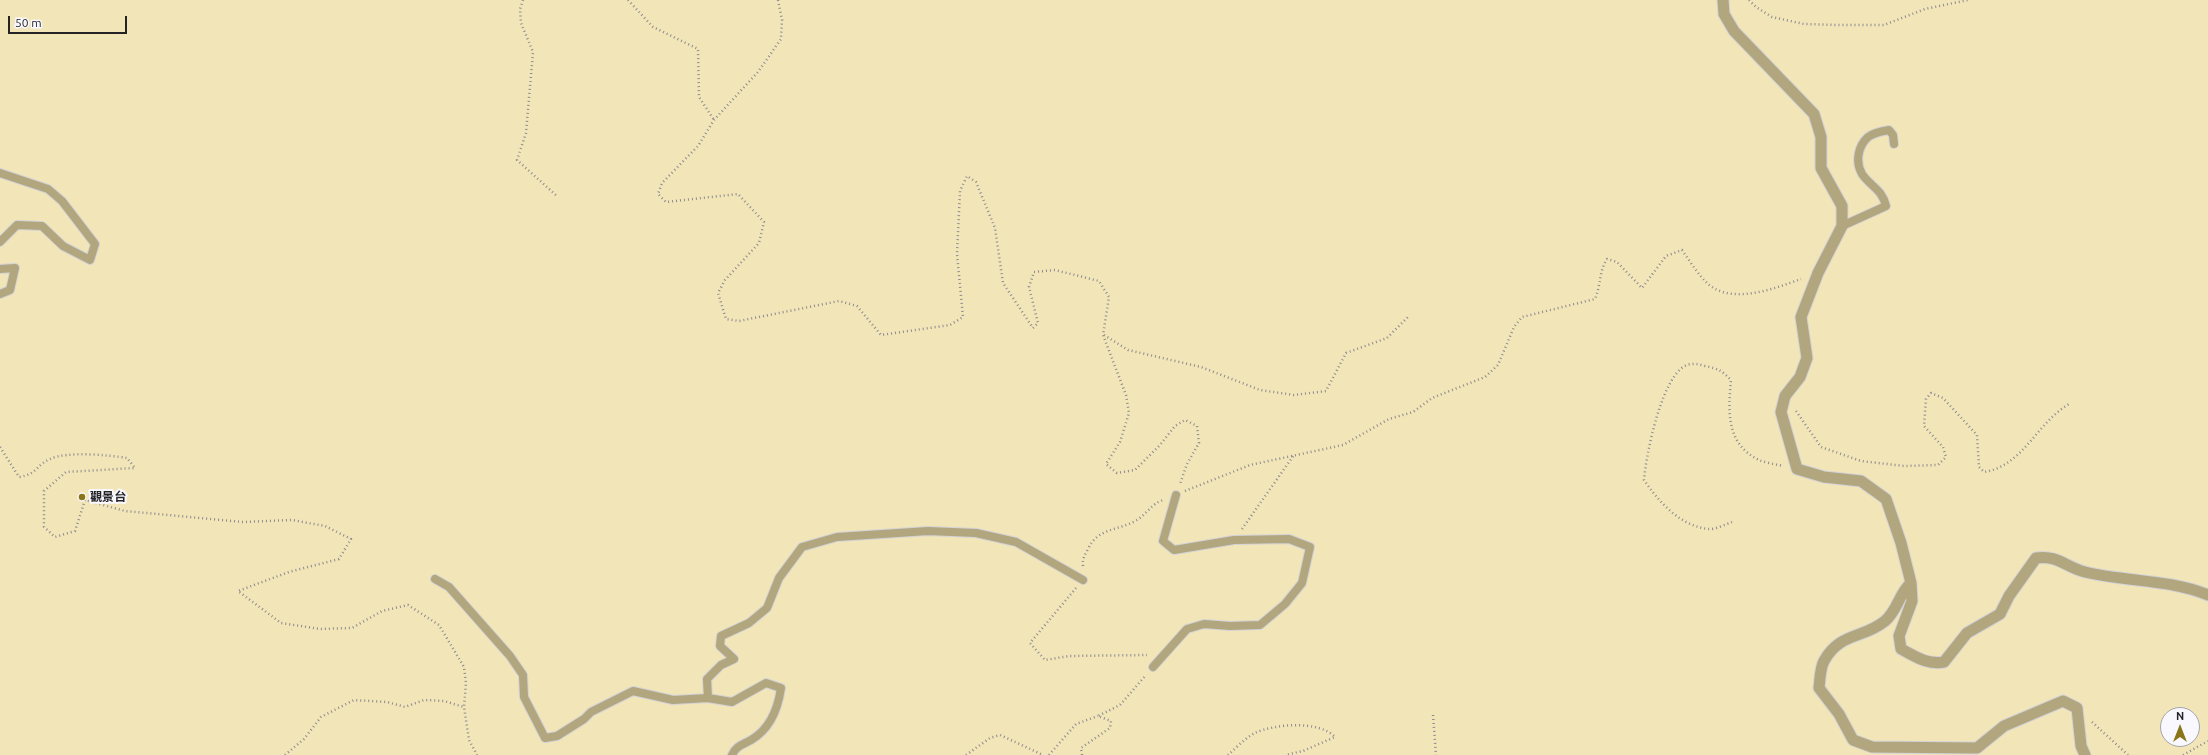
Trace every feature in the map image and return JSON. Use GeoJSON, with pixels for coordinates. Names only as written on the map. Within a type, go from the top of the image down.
{"type":"FeatureCollection","features":[{"type":"Feature","properties":{"kind":"street"},"geometry":{"type":"LineString","coordinates":[[1723,0],[1724,14],[1734,32],[1814,114],[1821,137],[1821,168],[1842,206],[1842,226],[1818,273],[1801,317],[1807,358],[1800,377],[1785,396],[1781,412],[1797,469],[1824,478],[1861,481],[1886,499],[1901,543],[1911,583],[1912,601],[1899,636],[1901,649],[1926,663],[1944,662],[1967,633],[2000,614],[2009,596],[2036,558],[2050,556],[2084,572],[2188,587],[2208,595]]}},
{"type":"Feature","properties":{"kind":"street"},"geometry":{"type":"LineString","coordinates":[[1911,583],[1904,589],[1898,605],[1886,620],[1872,629],[1837,643],[1824,662],[1819,688],[1839,714],[1853,740],[1872,747],[1977,748],[2004,726],[2063,701],[2077,708],[2081,746],[2085,755]]}},
{"type":"Feature","properties":{"kind":"lane"},"geometry":{"type":"LineString","coordinates":[[1842,226],[1886,206],[1883,195],[1862,174],[1857,161],[1860,148],[1869,136],[1889,130],[1893,135],[1894,144]]}},
{"type":"Feature","properties":{"kind":"lane"},"geometry":{"type":"LineString","coordinates":[[0,173],[48,189],[62,201],[95,244],[90,260],[64,246],[42,226],[17,225],[0,242]]}},
{"type":"Feature","properties":{"kind":"lane"},"geometry":{"type":"LineString","coordinates":[[0,269],[15,268],[10,290],[0,294]]}},
{"type":"Feature","properties":{"kind":"lane"},"geometry":{"type":"LineString","coordinates":[[1153,667],[1187,629],[1204,624],[1230,626],[1260,625],[1285,604],[1302,584],[1310,547],[1289,539],[1234,540],[1174,550],[1163,541],[1176,495]]}},
{"type":"Feature","properties":{"kind":"lane"},"geometry":{"type":"LineString","coordinates":[[708,698],[707,679],[721,665],[734,659],[720,646],[721,636],[749,623],[767,608],[779,578],[802,547],[844,536],[928,531],[976,533],[1016,542],[1083,580]]}},
{"type":"Feature","properties":{"kind":"lane"},"geometry":{"type":"LineString","coordinates":[[435,579],[449,587],[510,656],[523,675],[524,697],[545,738],[557,736],[584,719],[591,712],[633,691],[673,700],[708,698],[732,702],[766,683],[781,688],[779,706],[762,732],[735,748],[732,755]]}},
{"type":"Feature","properties":{"kind":"path"},"geometry":{"type":"LineString","coordinates":[[522,0],[520,9],[521,23],[533,52],[526,133],[517,160],[558,197]]}},
{"type":"Feature","properties":{"kind":"path"},"geometry":{"type":"LineString","coordinates":[[628,0],[653,27],[698,49],[699,97],[714,120]]}},
{"type":"Feature","properties":{"kind":"path"},"geometry":{"type":"LineString","coordinates":[[778,0],[782,20],[781,39],[758,72],[714,120],[698,146],[662,183],[658,194],[666,202],[738,194],[764,222],[759,243],[725,280],[718,293],[726,319],[738,321],[839,300],[857,306],[881,335],[950,325],[964,317],[957,254],[960,191],[967,176],[976,182],[995,228],[1003,283],[1033,328],[1038,323],[1029,287],[1034,272],[1055,270],[1099,281],[1109,296],[1103,335],[1126,395],[1129,413],[1120,442],[1106,464],[1117,473],[1135,470],[1160,445],[1175,426],[1185,420],[1197,426],[1199,443],[1187,464],[1176,495]]}},
{"type":"Feature","properties":{"kind":"path"},"geometry":{"type":"LineString","coordinates":[[1749,0],[1756,8],[1772,17],[1804,24],[1837,25],[1884,25],[1925,8],[1968,0]]}},
{"type":"Feature","properties":{"kind":"path"},"geometry":{"type":"LineString","coordinates":[[1049,755],[1076,724],[1098,716],[1120,705],[1153,667],[1148,656],[1069,656],[1045,660],[1030,643],[1083,580],[1082,560],[1090,544],[1101,533],[1137,520],[1154,503],[1250,465],[1343,444],[1389,419],[1413,412],[1432,398],[1485,377],[1498,365],[1514,327],[1522,317],[1595,299],[1599,290],[1601,268],[1607,259],[1616,262],[1642,288],[1666,256],[1682,250],[1705,281],[1727,294],[1747,293],[1784,285],[1818,273]]}},
{"type":"Feature","properties":{"kind":"path"},"geometry":{"type":"LineString","coordinates":[[1103,335],[1128,350],[1201,367],[1260,390],[1294,395],[1326,391],[1346,353],[1388,338],[1408,317]]}},
{"type":"Feature","properties":{"kind":"path"},"geometry":{"type":"LineString","coordinates":[[1732,522],[1710,529],[1682,520],[1659,501],[1644,480],[1645,463],[1654,426],[1670,382],[1675,373],[1686,365],[1694,364],[1720,369],[1731,380],[1728,405],[1730,425],[1743,450],[1760,461],[1797,469]]}},
{"type":"Feature","properties":{"kind":"path"},"geometry":{"type":"LineString","coordinates":[[1785,396],[1821,447],[1861,461],[1904,466],[1938,465],[1946,457],[1943,447],[1924,426],[1926,399],[1931,392],[1943,398],[1977,435],[1979,467],[1984,472],[1996,470],[2016,458],[2047,421],[2070,403]]}},
{"type":"Feature","properties":{"kind":"path"},"geometry":{"type":"LineString","coordinates":[[0,446],[19,477],[30,475],[50,458],[76,455],[103,454],[127,458],[135,468],[66,472],[44,491],[44,527],[55,537],[75,531],[85,500],[125,511],[243,522],[292,520],[325,526],[351,539],[339,559],[289,572],[238,591],[281,623],[320,629],[352,628],[382,611],[408,605],[439,625],[464,667],[466,683],[464,707],[469,740],[477,755]]}},
{"type":"Feature","properties":{"kind":"path"},"geometry":{"type":"LineString","coordinates":[[1234,540],[1295,454]]}},
{"type":"Feature","properties":{"kind":"path"},"geometry":{"type":"LineString","coordinates":[[285,755],[304,739],[321,717],[354,700],[387,702],[405,707],[424,700],[444,701],[464,707]]}},
{"type":"Feature","properties":{"kind":"path"},"geometry":{"type":"LineString","coordinates":[[2077,708],[2128,755]]}},
{"type":"Feature","properties":{"kind":"path"},"geometry":{"type":"LineString","coordinates":[[1434,715],[1436,755]]}},
{"type":"Feature","properties":{"kind":"path"},"geometry":{"type":"LineString","coordinates":[[1082,755],[1081,748],[1110,728],[1111,721],[1098,716]]}},
{"type":"Feature","properties":{"kind":"path"},"geometry":{"type":"LineString","coordinates":[[1228,755],[1254,734],[1280,726],[1302,725],[1330,732],[1335,737],[1303,751],[1285,755]]}},
{"type":"Feature","properties":{"kind":"path"},"geometry":{"type":"LineString","coordinates":[[966,755],[990,738],[1000,735],[1043,755]]}},
{"type":"Feature","properties":{"kind":"path"},"geometry":{"type":"LineString","coordinates":[[2183,755],[2208,741]]}},
{"type":"Feature","properties":{"kind":"shaded area"},"geometry":{"type":"Polygon","coordinates":[[[0,0],[2208,0],[2208,755],[0,755],[0,0]]]}},
{"type":"Feature","properties":{"kind":"place","name":"觀景台"},"geometry":{"type":"Point","coordinates":[82,497]}}]}
